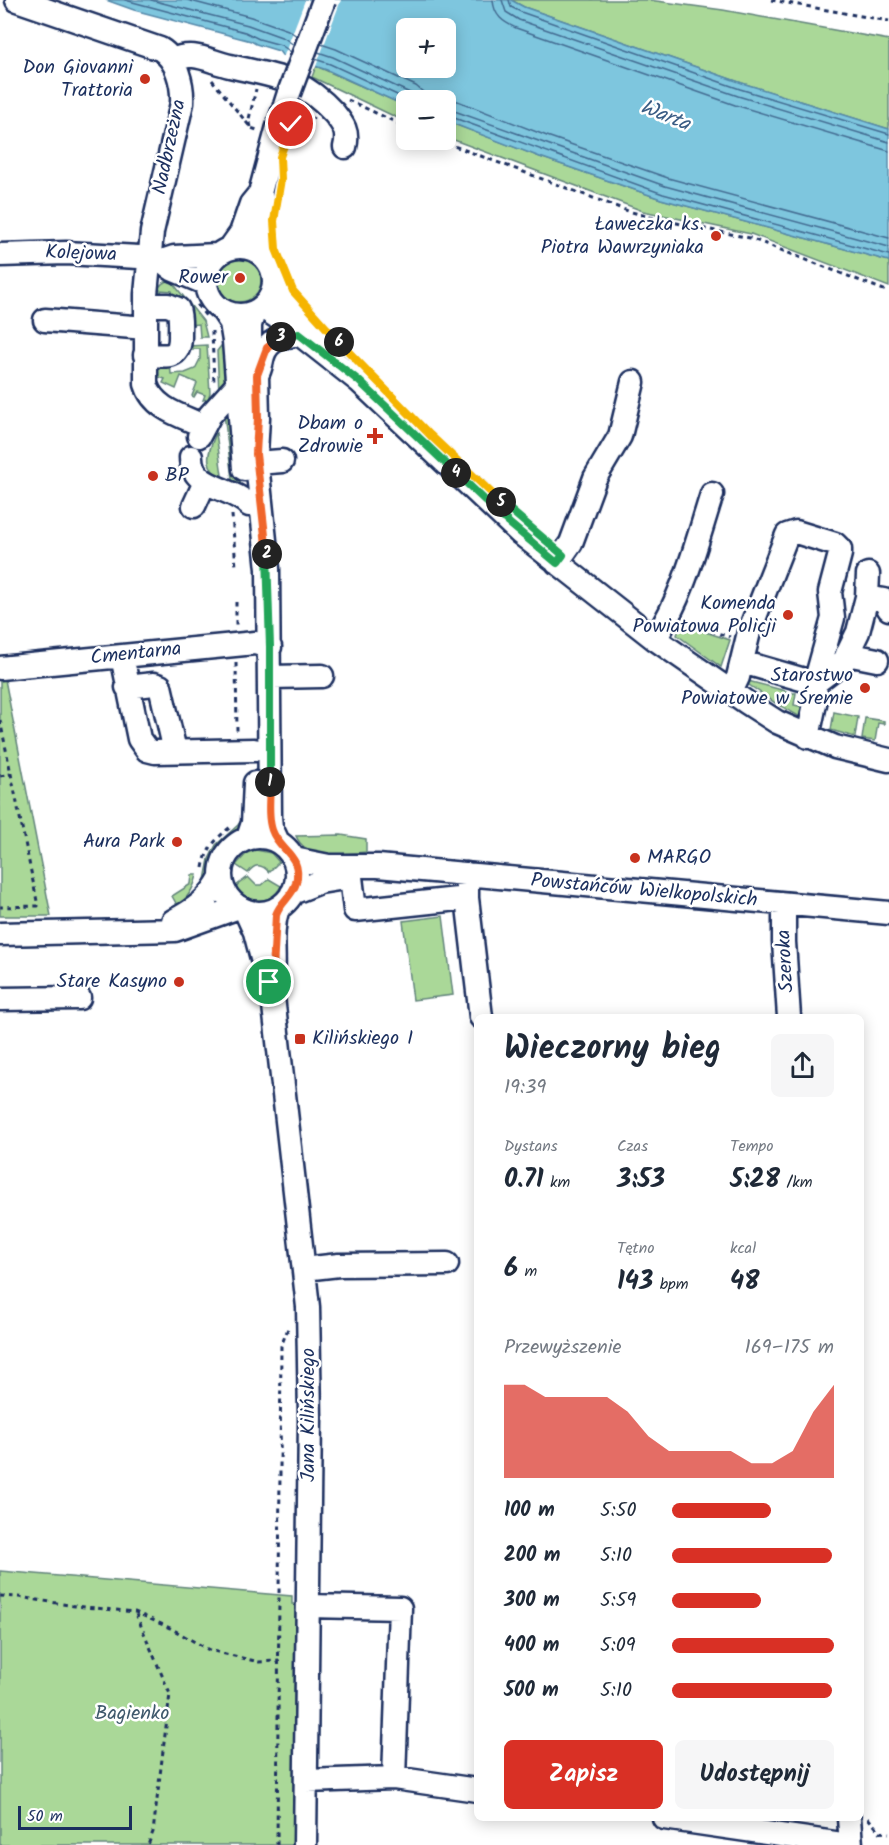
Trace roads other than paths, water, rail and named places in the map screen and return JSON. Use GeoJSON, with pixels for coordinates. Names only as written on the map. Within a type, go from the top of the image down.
{"type":"FeatureCollection","features":[{"type":"Feature","properties":{"kind":"street"},"geometry":{"type":"LineString","coordinates":[[17,0],[160,49],[172,60],[189,54],[222,65],[267,74],[307,88],[340,121],[347,134],[345,147]]}},
{"type":"Feature","properties":{"kind":"street"},"geometry":{"type":"LineString","coordinates":[[258,309],[244,315],[233,314],[214,304],[205,282],[206,272],[241,232],[253,200],[260,193],[289,93],[324,0]]}},
{"type":"Feature","properties":{"kind":"street","name":"Nadbrzeżna"},"geometry":{"type":"LineString","coordinates":[[172,60],[180,85],[182,103],[154,222],[156,260],[146,305],[146,384],[153,399],[202,431],[210,415],[247,380]]}},
{"type":"Feature","properties":{"kind":"street"},"geometry":{"type":"LineString","coordinates":[[212,874],[223,865],[228,853],[237,844],[254,810],[246,750],[254,645],[255,570],[241,445],[247,380],[252,361],[250,325],[258,309],[273,291],[274,281],[273,272],[263,255],[260,237],[264,205],[260,193]]}},
{"type":"Feature","properties":{"kind":"street"},"geometry":{"type":"LineString","coordinates":[[224,251],[242,246],[263,255]]}},
{"type":"Feature","properties":{"kind":"street","name":"Kolejowa"},"geometry":{"type":"LineString","coordinates":[[0,255],[74,253],[156,260],[224,251]]}},
{"type":"Feature","properties":{"kind":"street","name":"Kolejowa"},"geometry":{"type":"LineString","coordinates":[[156,260],[205,282]]}},
{"type":"Feature","properties":{"kind":"street"},"geometry":{"type":"LineString","coordinates":[[274,281],[280,291],[352,370],[359,381]]}},
{"type":"Feature","properties":{"kind":"street"},"geometry":{"type":"LineString","coordinates":[[146,305],[168,305],[178,309],[180,346],[177,352],[170,355],[146,354]]}},
{"type":"Feature","properties":{"kind":"street"},"geometry":{"type":"LineString","coordinates":[[258,309],[299,334],[359,381],[498,514],[655,639],[777,722],[808,737],[847,751],[889,760]]}},
{"type":"Feature","properties":{"kind":"street"},"geometry":{"type":"LineString","coordinates":[[224,311],[232,328],[258,418],[257,463],[268,569],[254,645],[270,677],[270,817],[271,827],[278,842]]}},
{"type":"Feature","properties":{"kind":"street"},"geometry":{"type":"LineString","coordinates":[[45,320],[146,328]]}},
{"type":"Feature","properties":{"kind":"street"},"geometry":{"type":"LineString","coordinates":[[247,380],[271,344],[286,336],[299,334]]}},
{"type":"Feature","properties":{"kind":"street"},"geometry":{"type":"LineString","coordinates":[[557,563],[571,543],[595,478],[620,436],[633,382]]}},
{"type":"Feature","properties":{"kind":"street"},"geometry":{"type":"LineString","coordinates":[[190,458],[195,474],[205,482],[241,498],[249,505]]}},
{"type":"Feature","properties":{"kind":"street"},"geometry":{"type":"LineString","coordinates":[[257,463],[282,461]]}},
{"type":"Feature","properties":{"kind":"street"},"geometry":{"type":"LineString","coordinates":[[194,506],[205,482]]}},
{"type":"Feature","properties":{"kind":"street"},"geometry":{"type":"LineString","coordinates":[[655,639],[679,595],[712,494]]}},
{"type":"Feature","properties":{"kind":"street"},"geometry":{"type":"LineString","coordinates":[[731,692],[738,677],[749,632],[787,535],[796,532],[835,544],[840,549],[840,554],[830,592],[833,618],[815,683],[816,699],[808,737]]}},
{"type":"Feature","properties":{"kind":"street"},"geometry":{"type":"LineString","coordinates":[[815,683],[838,666],[858,632],[867,597],[868,574]]}},
{"type":"Feature","properties":{"kind":"street"},"geometry":{"type":"LineString","coordinates":[[867,597],[884,600],[889,609]]}},
{"type":"Feature","properties":{"kind":"street","name":"Cmentarna"},"geometry":{"type":"LineString","coordinates":[[1,668],[254,645]]}},
{"type":"Feature","properties":{"kind":"street"},"geometry":{"type":"LineString","coordinates":[[847,654],[877,660]]}},
{"type":"Feature","properties":{"kind":"street"},"geometry":{"type":"LineString","coordinates":[[122,656],[139,739],[143,747],[151,751],[246,750]]}},
{"type":"Feature","properties":{"kind":"street"},"geometry":{"type":"LineString","coordinates":[[742,662],[815,683]]}},
{"type":"Feature","properties":{"kind":"street"},"geometry":{"type":"LineString","coordinates":[[270,677],[322,675]]}},
{"type":"Feature","properties":{"kind":"street"},"geometry":{"type":"LineString","coordinates":[[127,687],[154,684],[160,686],[175,751]]}},
{"type":"Feature","properties":{"kind":"street"},"geometry":{"type":"LineString","coordinates":[[212,874],[226,894],[242,908],[262,912],[285,900],[297,876],[294,859],[278,842],[242,830]]}},
{"type":"Feature","properties":{"kind":"street","name":"Powstańców Wielkopolskich"},"geometry":{"type":"LineString","coordinates":[[294,859],[319,865],[378,866],[400,870],[467,874],[889,913]]}},
{"type":"Feature","properties":{"kind":"street","name":"Powstańców Wielkopolskich"},"geometry":{"type":"LineString","coordinates":[[285,900],[320,882],[400,870]]}},
{"type":"Feature","properties":{"kind":"street"},"geometry":{"type":"LineString","coordinates":[[162,930],[214,891],[212,874]]}},
{"type":"Feature","properties":{"kind":"street"},"geometry":{"type":"LineString","coordinates":[[467,874],[467,897],[481,1014]]}},
{"type":"Feature","properties":{"kind":"street"},"geometry":{"type":"LineString","coordinates":[[351,877],[355,910],[467,897]]}},
{"type":"Feature","properties":{"kind":"street","name":"Jana Kilińskiego"},"geometry":{"type":"LineString","coordinates":[[272,988],[273,930],[285,900]]}},
{"type":"Feature","properties":{"kind":"street","name":"Szeroka"},"geometry":{"type":"LineString","coordinates":[[784,904],[789,1014]]}},
{"type":"Feature","properties":{"kind":"street"},"geometry":{"type":"LineString","coordinates":[[0,934],[180,929],[242,908]]}},
{"type":"Feature","properties":{"kind":"street","name":"Jana Kilińskiego"},"geometry":{"type":"LineString","coordinates":[[242,908],[255,932],[272,988],[308,1307],[309,1606],[305,1845]]}},
{"type":"Feature","properties":{"kind":"street"},"geometry":{"type":"LineString","coordinates":[[0,999],[79,998]]}},
{"type":"Feature","properties":{"kind":"street"},"geometry":{"type":"LineString","coordinates":[[304,1269],[339,1265],[447,1264]]}},
{"type":"Feature","properties":{"kind":"street"},"geometry":{"type":"LineString","coordinates":[[309,1606],[400,1608],[394,1778]]}},
{"type":"Feature","properties":{"kind":"street"},"geometry":{"type":"LineString","coordinates":[[306,1781],[394,1778],[474,1791]]}},
{"type":"Feature","properties":{"kind":"street"},"geometry":{"type":"LineString","coordinates":[[685,1821],[850,1845],[849,1821]]}},
{"type":"Feature","properties":{"kind":"water","name":"Warta"},"geometry":{"type":"Polygon","coordinates":[[[106,0],[511,0],[524,7],[742,83],[889,129],[889,261],[661,199],[456,125],[456,90],[396,90],[396,101],[327,70],[282,55],[279,51],[251,41],[134,10],[106,0]]]}},
{"type":"Feature","properties":{"kind":"place","name":"Don Giovanni Trattoria"},"geometry":{"type":"Point","coordinates":[145,79]}},
{"type":"Feature","properties":{"kind":"place","name":"Ławeczka ks. Piotra Wawrzyniaka"},"geometry":{"type":"Point","coordinates":[716,236]}},
{"type":"Feature","properties":{"kind":"place","name":"Rower"},"geometry":{"type":"Point","coordinates":[240,278]}},
{"type":"Feature","properties":{"kind":"place","name":"Dbam o Zdrowie"},"geometry":{"type":"Point","coordinates":[375,436]}},
{"type":"Feature","properties":{"kind":"place","name":"BP"},"geometry":{"type":"Point","coordinates":[153,476]}},
{"type":"Feature","properties":{"kind":"place","name":"Komenda Powiatowa Policji"},"geometry":{"type":"Point","coordinates":[788,615]}},
{"type":"Feature","properties":{"kind":"place","name":"Starostwo Powiatowe w Śremie"},"geometry":{"type":"Point","coordinates":[865,688]}},
{"type":"Feature","properties":{"kind":"place","name":"Aura Park"},"geometry":{"type":"Point","coordinates":[177,842]}},
{"type":"Feature","properties":{"kind":"place","name":"MARGO"},"geometry":{"type":"Point","coordinates":[635,858]}},
{"type":"Feature","properties":{"kind":"place","name":"Stare Kasyno"},"geometry":{"type":"Point","coordinates":[179,982]}},
{"type":"Feature","properties":{"kind":"place","name":"Kilińskiego I"},"geometry":{"type":"Point","coordinates":[300,1039]}},
{"type":"Feature","properties":{"kind":"park label","name":"Bagienko"},"geometry":{"type":"Point","coordinates":[132,1714]}}]}
